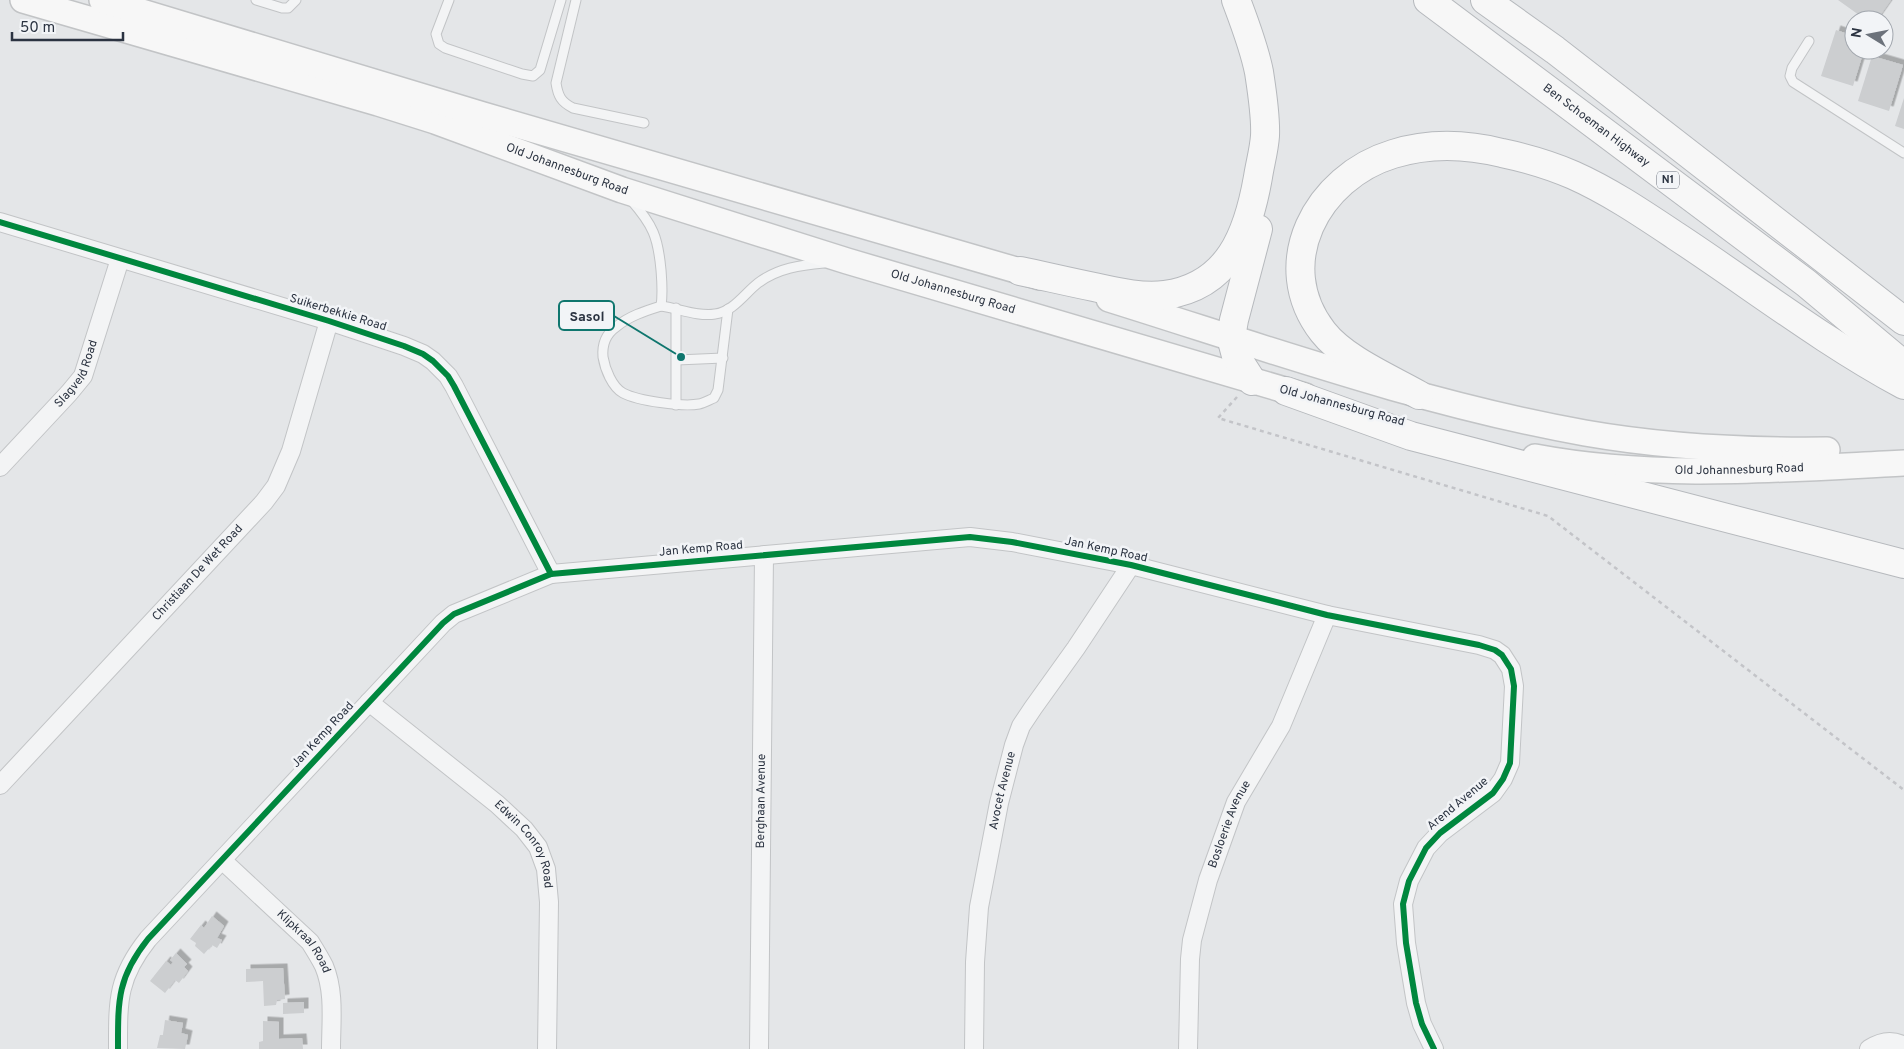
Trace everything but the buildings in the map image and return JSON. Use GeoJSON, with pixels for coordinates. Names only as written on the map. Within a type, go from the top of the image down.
{"type":"FeatureCollection","features":[{"type":"Feature","properties":{"kind":"highway"},"geometry":{"type":"LineString","coordinates":[[1236,0],[1253,48],[1259,73],[1267,160],[1265,194],[1261,216],[1231,337],[1236,356],[1252,381]]}},
{"type":"Feature","properties":{"kind":"highway","name":"Ben Schoeman Highway"},"geometry":{"type":"LineString","coordinates":[[1428,0],[1806,284],[1904,365]]}},
{"type":"Feature","properties":{"kind":"highway"},"geometry":{"type":"LineString","coordinates":[[1486,0],[1555,50],[1904,320]]}},
{"type":"Feature","properties":{"kind":"highway"},"geometry":{"type":"LineString","coordinates":[[1020,271],[1126,294],[1148,296],[1166,295],[1194,287],[1207,280],[1222,268],[1241,240],[1251,210],[1265,136]]}},
{"type":"Feature","properties":{"kind":"highway"},"geometry":{"type":"LineString","coordinates":[[1419,395],[1349,355],[1334,344],[1322,331],[1310,312],[1304,295],[1300,276],[1300,257],[1304,238],[1312,220],[1322,204],[1344,180],[1360,169],[1392,154],[1443,145],[1500,152],[1528,159],[1572,174],[1598,187],[1854,356],[1904,385]]}},
{"type":"Feature","properties":{"kind":"highway"},"geometry":{"type":"LineString","coordinates":[[1286,391],[1411,436],[1904,564]]}},
{"type":"Feature","properties":{"kind":"main road","name":"Old Johannesburg Road"},"geometry":{"type":"LineString","coordinates":[[23,0],[378,102],[622,190],[847,261],[1286,391],[1520,454],[1566,462],[1666,471],[1900,456]]}},
{"type":"Feature","properties":{"kind":"main road","name":"Old Johannesburg Road"},"geometry":{"type":"LineString","coordinates":[[102,0],[493,117],[1020,271],[1419,395],[1510,418],[1587,433],[1649,442],[1762,450],[1900,456]]}},
{"type":"Feature","properties":{"kind":"street","name":"Suikerbekkie Road"},"geometry":{"type":"LineString","coordinates":[[0,222],[329,321],[413,350],[434,361],[448,376],[461,398],[551,574]]}},
{"type":"Feature","properties":{"kind":"street","name":"Slagveld Road"},"geometry":{"type":"LineString","coordinates":[[0,467],[83,376],[120,259]]}},
{"type":"Feature","properties":{"kind":"street","name":"Christiaan De Wet Road"},"geometry":{"type":"LineString","coordinates":[[0,785],[264,502],[276,486],[291,451],[329,321]]}},
{"type":"Feature","properties":{"kind":"street","name":"Jan Kemp Road"},"geometry":{"type":"LineString","coordinates":[[118,1049],[119,996],[122,981],[135,956],[148,938],[438,628],[454,614],[551,574],[970,537],[1012,542],[1131,565],[1326,615],[1488,648],[1502,655],[1506,660]]}},
{"type":"Feature","properties":{"kind":"street","name":"Berghaan Avenue"},"geometry":{"type":"LineString","coordinates":[[759,1049],[764,555]]}},
{"type":"Feature","properties":{"kind":"street","name":"Avocet Avenue"},"geometry":{"type":"LineString","coordinates":[[974,1049],[975,962],[979,907],[999,803],[1014,746],[1021,726],[1131,565]]}},
{"type":"Feature","properties":{"kind":"street","name":"Bosloerie Avenue"},"geometry":{"type":"LineString","coordinates":[[1188,1049],[1192,940],[1208,880],[1236,802],[1281,726],[1326,615]]}},
{"type":"Feature","properties":{"kind":"street","name":"Arend Avenue"},"geometry":{"type":"LineString","coordinates":[[1434,1049],[1422,1024],[1416,1003],[1403,920],[1405,892],[1419,861],[1432,841],[1493,793],[1507,771],[1511,755],[1514,686],[1511,669],[1506,660]]}},
{"type":"Feature","properties":{"kind":"street","name":"Edwin Conroy Road"},"geometry":{"type":"LineString","coordinates":[[369,702],[497,804],[524,828],[538,847],[546,869],[549,902],[547,1049]]}},
{"type":"Feature","properties":{"kind":"street","name":"Klipkraal Road"},"geometry":{"type":"LineString","coordinates":[[222,860],[310,942],[318,954],[324,966],[330,996],[331,1049]]}},
{"type":"Feature","properties":{"kind":"street"},"geometry":{"type":"LineString","coordinates":[[1869,1049],[1885,1042],[1894,1042],[1904,1046]]}},
{"type":"Feature","properties":{"kind":"lane"},"geometry":{"type":"LineString","coordinates":[[256,0],[282,8],[288,8],[296,0]]}},
{"type":"Feature","properties":{"kind":"lane"},"geometry":{"type":"LineString","coordinates":[[449,0],[436,34],[439,44],[470,57],[533,76],[540,70],[561,0]]}},
{"type":"Feature","properties":{"kind":"lane"},"geometry":{"type":"LineString","coordinates":[[576,0],[556,83],[557,95],[563,103],[573,108],[644,123]]}},
{"type":"Feature","properties":{"kind":"lane"},"geometry":{"type":"LineString","coordinates":[[1809,41],[1792,68],[1790,76],[1793,82],[1904,153]]}},
{"type":"Feature","properties":{"kind":"lane"},"geometry":{"type":"LineString","coordinates":[[622,190],[641,211],[655,234],[660,249],[664,288],[661,306]]}},
{"type":"Feature","properties":{"kind":"lane"},"geometry":{"type":"LineString","coordinates":[[728,309],[724,358],[718,390],[714,398],[699,404],[676,405],[635,397],[623,393],[614,383],[604,365],[602,351],[605,340],[614,328],[634,315],[661,306],[707,315],[716,314],[728,309],[758,283],[780,270],[808,264],[847,261]]}},
{"type":"Feature","properties":{"kind":"lane"},"geometry":{"type":"LineString","coordinates":[[676,308],[676,405]]}},
{"type":"Feature","properties":{"kind":"lane"},"geometry":{"type":"LineString","coordinates":[[676,360],[724,358]]}},
{"type":"Feature","properties":{"kind":"path"},"geometry":{"type":"LineString","coordinates":[[1252,381],[1218,418],[1548,516],[1904,790]]}},
{"type":"Feature","properties":{"kind":"cycle path"},"geometry":{"type":"LineString","coordinates":[[0,222],[329,321],[423,354],[448,376],[454,386],[551,574]]}},
{"type":"Feature","properties":{"kind":"cycle path"},"geometry":{"type":"LineString","coordinates":[[118,1049],[118,1017],[121,991],[130,966],[148,939],[443,623],[454,614],[551,574],[970,537],[1012,542],[1131,565],[1327,615],[1479,645],[1495,650],[1502,655],[1511,669],[1514,686],[1510,763],[1503,779],[1493,793],[1440,833],[1426,848],[1409,881],[1403,904],[1406,943],[1416,1003],[1422,1024],[1434,1049]]}},
{"type":"Feature","properties":{"kind":"place","name":"Sasol"},"geometry":{"type":"Point","coordinates":[681,357]}}]}
